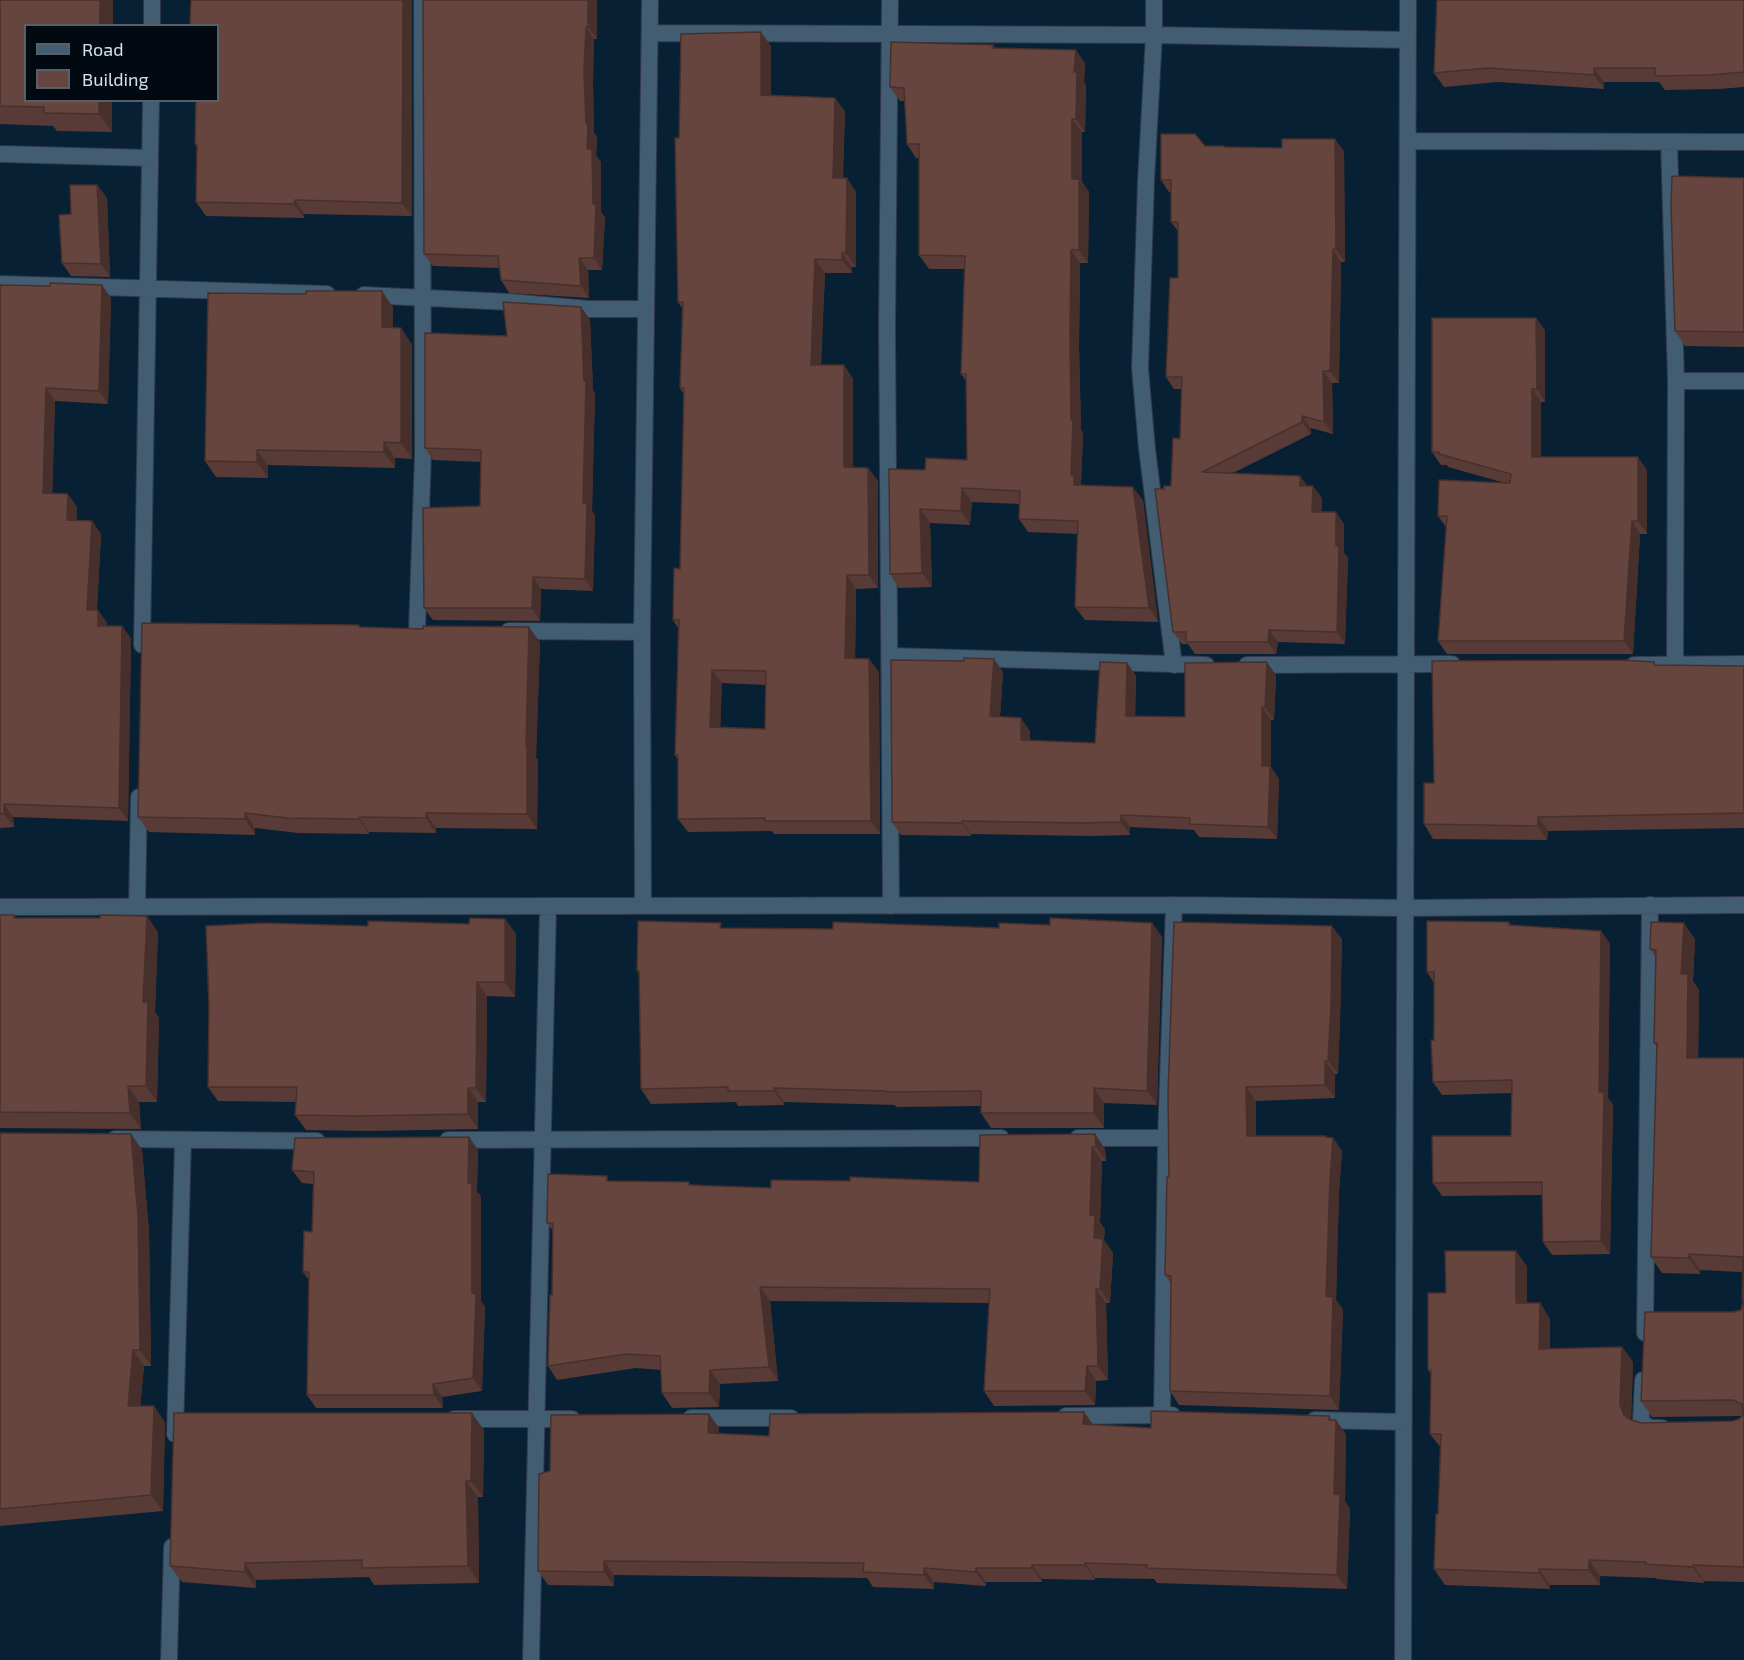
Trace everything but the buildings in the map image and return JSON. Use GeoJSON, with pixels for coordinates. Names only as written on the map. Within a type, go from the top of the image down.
{"type":"FeatureCollection","features":[{"type":"Feature","properties":{"kind":"street"},"geometry":{"type":"LineString","coordinates":[[152,0],[152,24]]}},
{"type":"Feature","properties":{"kind":"street"},"geometry":{"type":"LineString","coordinates":[[417,630],[423,454],[422,0]]}},
{"type":"Feature","properties":{"kind":"street"},"geometry":{"type":"LineString","coordinates":[[643,906],[642,632],[650,0]]}},
{"type":"Feature","properties":{"kind":"street"},"geometry":{"type":"LineString","coordinates":[[890,0],[887,328],[891,906]]}},
{"type":"Feature","properties":{"kind":"street"},"geometry":{"type":"LineString","coordinates":[[1154,0],[1140,368],[1147,449],[1174,665]]}},
{"type":"Feature","properties":{"kind":"street"},"geometry":{"type":"LineString","coordinates":[[1403,1660],[1408,0]]}},
{"type":"Feature","properties":{"kind":"street"},"geometry":{"type":"LineString","coordinates":[[650,33],[1154,35],[1408,40]]}},
{"type":"Feature","properties":{"kind":"street"},"geometry":{"type":"LineString","coordinates":[[142,663],[148,628],[148,288],[151,102]]}},
{"type":"Feature","properties":{"kind":"street"},"geometry":{"type":"LineString","coordinates":[[1408,141],[1744,142]]}},
{"type":"Feature","properties":{"kind":"street"},"geometry":{"type":"LineString","coordinates":[[1669,142],[1676,381],[1675,665]]}},
{"type":"Feature","properties":{"kind":"street"},"geometry":{"type":"LineString","coordinates":[[0,154],[150,158]]}},
{"type":"Feature","properties":{"kind":"street"},"geometry":{"type":"LineString","coordinates":[[0,285],[345,294],[590,309],[645,309]]}},
{"type":"Feature","properties":{"kind":"street"},"geometry":{"type":"LineString","coordinates":[[1676,381],[1744,381]]}},
{"type":"Feature","properties":{"kind":"street"},"geometry":{"type":"LineString","coordinates":[[488,631],[642,632]]}},
{"type":"Feature","properties":{"kind":"street"},"geometry":{"type":"LineString","coordinates":[[890,656],[1174,665],[1465,664]]}},
{"type":"Feature","properties":{"kind":"street"},"geometry":{"type":"LineString","coordinates":[[1616,665],[1744,664]]}},
{"type":"Feature","properties":{"kind":"street"},"geometry":{"type":"LineString","coordinates":[[137,907],[140,779]]}},
{"type":"Feature","properties":{"kind":"street"},"geometry":{"type":"LineString","coordinates":[[1162,1415],[1166,1138],[1174,905]]}},
{"type":"Feature","properties":{"kind":"street"},"geometry":{"type":"LineString","coordinates":[[0,907],[1174,905],[1405,908],[1744,905]]}},
{"type":"Feature","properties":{"kind":"street"},"geometry":{"type":"LineString","coordinates":[[1650,905],[1652,1316],[1644,1356],[1641,1420],[1644,1425],[1652,1428],[1675,1428]]}},
{"type":"Feature","properties":{"kind":"street"},"geometry":{"type":"LineString","coordinates":[[531,1660],[548,906]]}},
{"type":"Feature","properties":{"kind":"street"},"geometry":{"type":"LineString","coordinates":[[438,1140],[1012,1138]]}},
{"type":"Feature","properties":{"kind":"street"},"geometry":{"type":"LineString","coordinates":[[1059,1138],[1166,1138]]}},
{"type":"Feature","properties":{"kind":"street"},"geometry":{"type":"LineString","coordinates":[[103,1139],[333,1141]]}},
{"type":"Feature","properties":{"kind":"street"},"geometry":{"type":"LineString","coordinates":[[175,1454],[181,1419],[183,1140]]}},
{"type":"Feature","properties":{"kind":"street"},"geometry":{"type":"LineString","coordinates":[[1054,1416],[1185,1416]]}},
{"type":"Feature","properties":{"kind":"street"},"geometry":{"type":"LineString","coordinates":[[680,1419],[812,1418]]}},
{"type":"Feature","properties":{"kind":"street"},"geometry":{"type":"LineString","coordinates":[[443,1419],[584,1419]]}},
{"type":"Feature","properties":{"kind":"street"},"geometry":{"type":"LineString","coordinates":[[1300,1419],[1404,1422]]}},
{"type":"Feature","properties":{"kind":"street"},"geometry":{"type":"LineString","coordinates":[[169,1660],[173,1534]]}}]}
